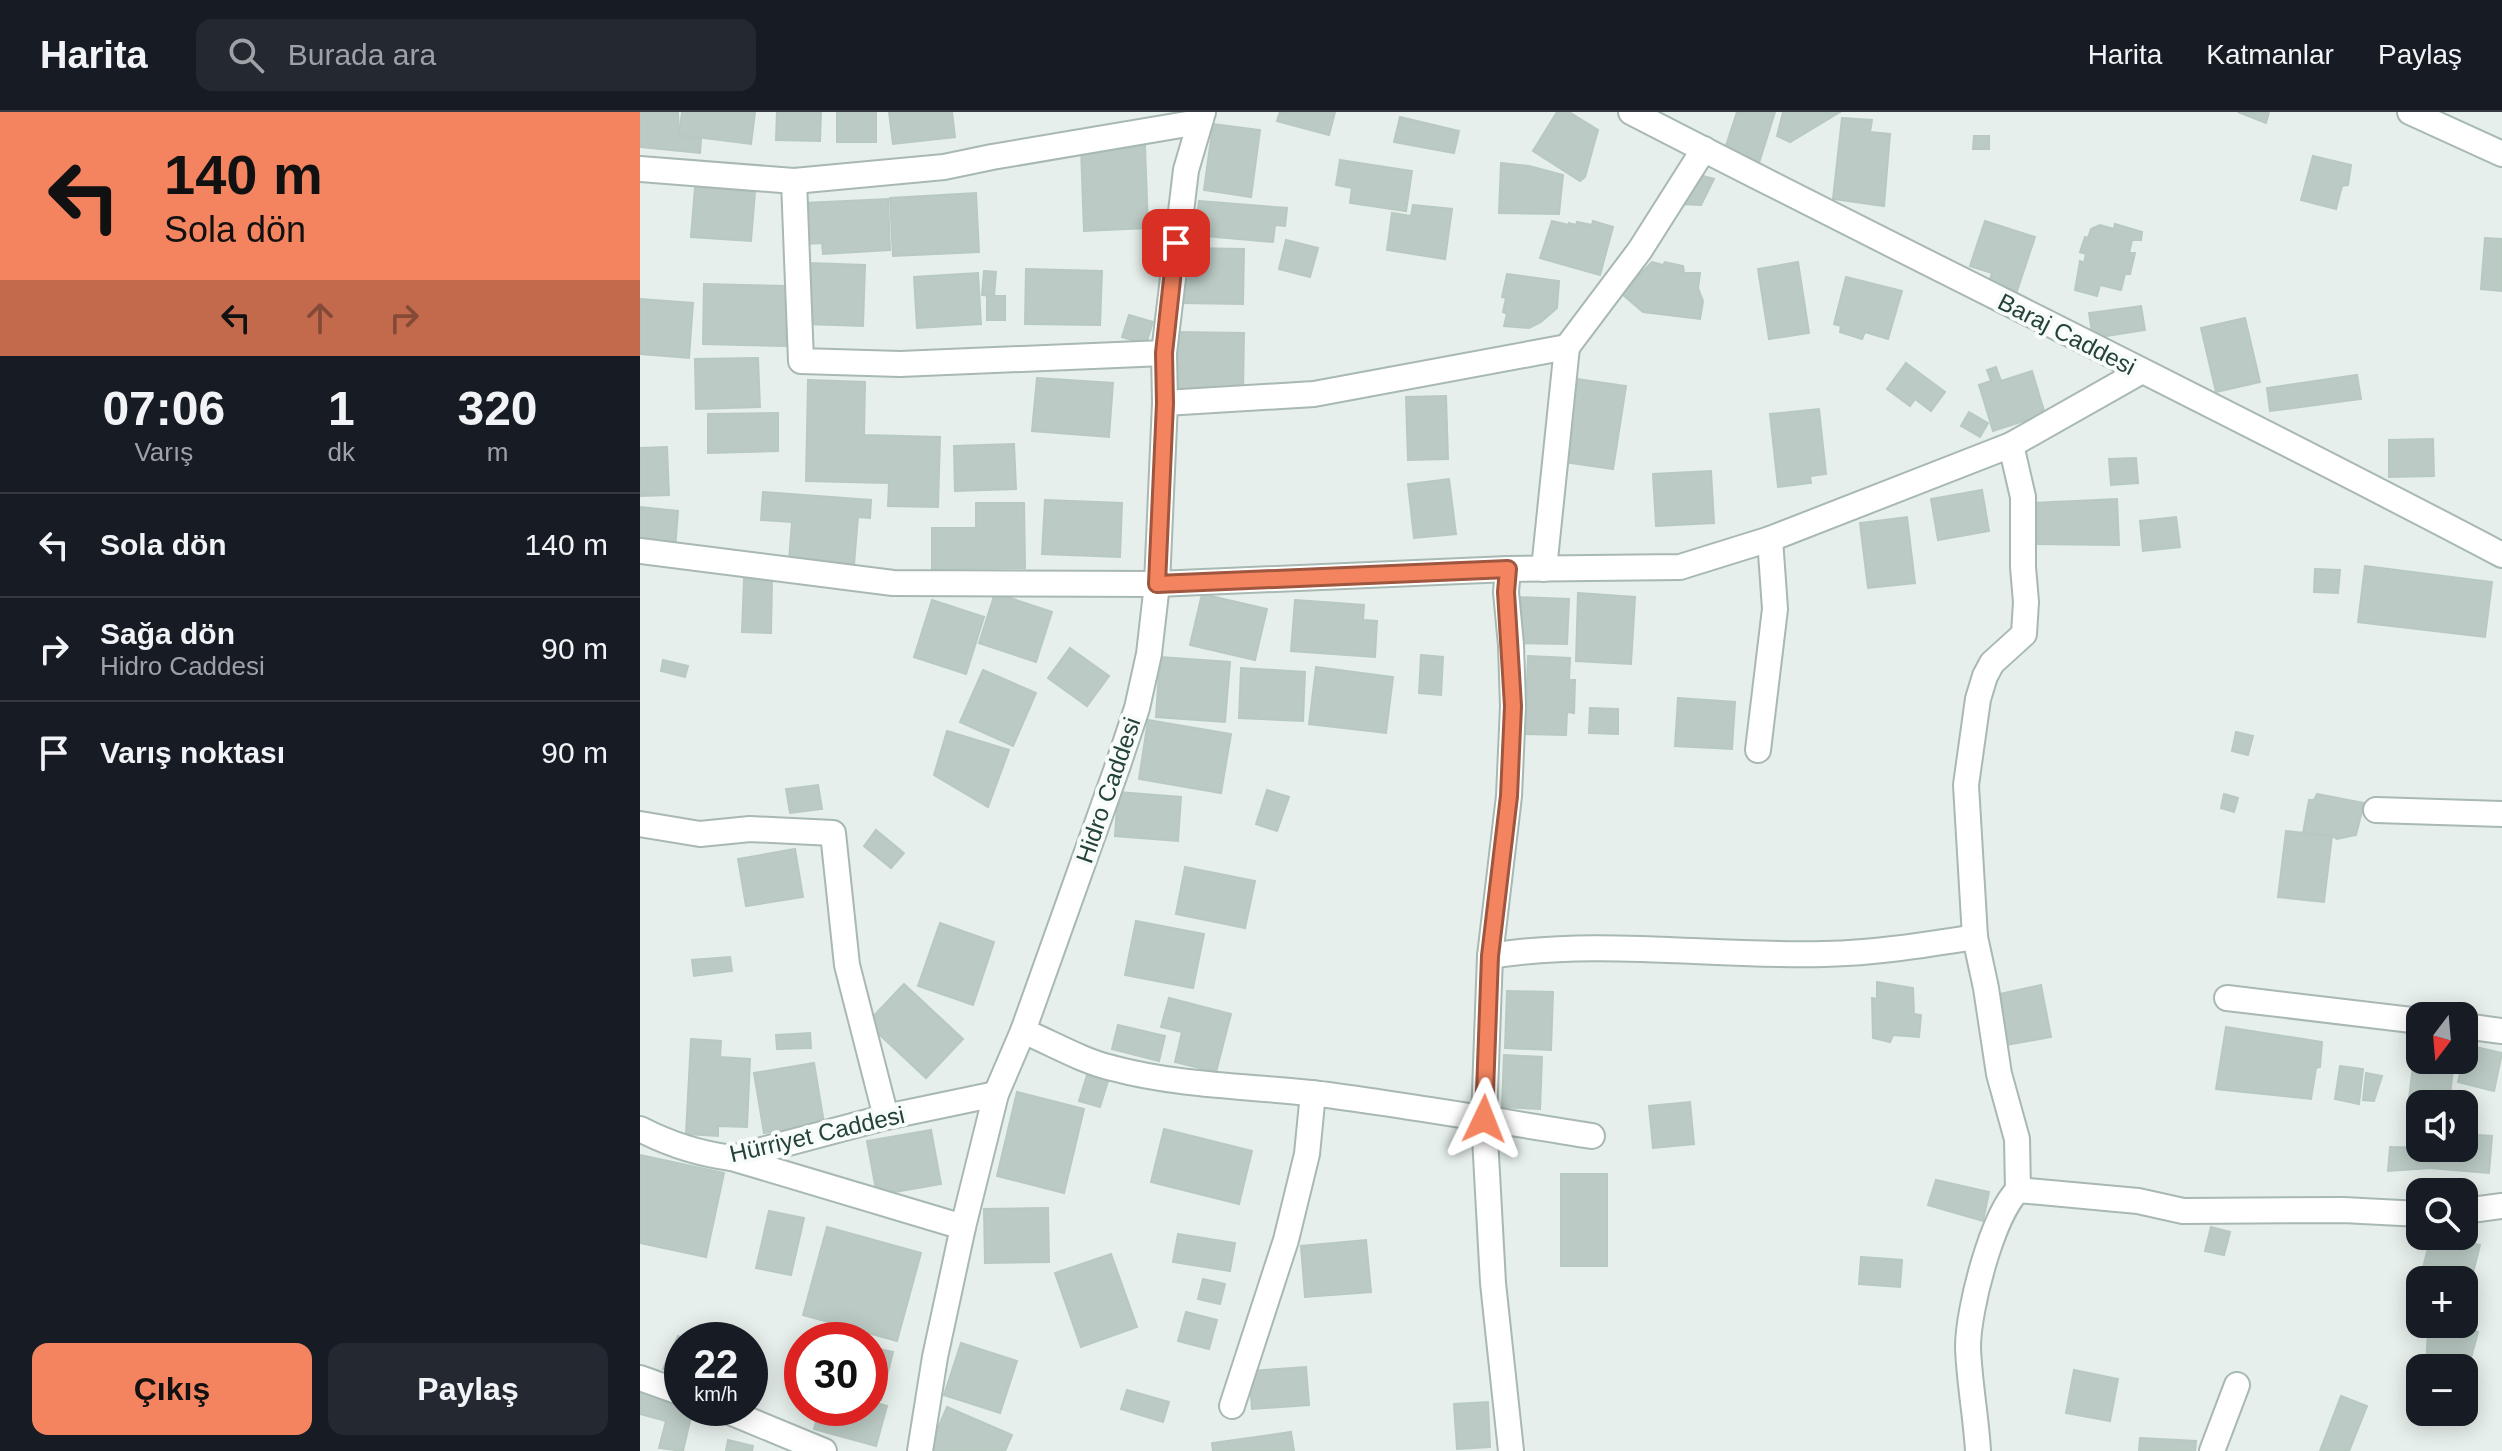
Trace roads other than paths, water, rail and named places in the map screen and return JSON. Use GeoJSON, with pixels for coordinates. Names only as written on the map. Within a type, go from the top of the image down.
{"type":"FeatureCollection","features":[{"type":"Feature","properties":{"kind":"street","name":"Baraj Caddesi"},"geometry":{"type":"LineString","coordinates":[[1631,112],[2502,555]]}},
{"type":"Feature","properties":{"kind":"street"},"geometry":{"type":"LineString","coordinates":[[2410,112],[2502,154]]}},
{"type":"Feature","properties":{"kind":"street"},"geometry":{"type":"LineString","coordinates":[[640,169],[794,181],[944,167],[1201,117]]}},
{"type":"Feature","properties":{"kind":"street","name":"Hidro Caddesi"},"geometry":{"type":"LineString","coordinates":[[920,1451],[935,1357],[996,1094],[1023,1031],[1137,708],[1149,654],[1157,584],[1165,403],[1164,353],[1186,170],[1201,117]]}},
{"type":"Feature","properties":{"kind":"street"},"geometry":{"type":"LineString","coordinates":[[1544,569],[1567,347],[1640,250],[1704,149]]}},
{"type":"Feature","properties":{"kind":"street"},"geometry":{"type":"LineString","coordinates":[[794,181],[801,361],[900,364],[1164,353]]}},
{"type":"Feature","properties":{"kind":"street"},"geometry":{"type":"LineString","coordinates":[[1165,403],[1314,394],[1567,347]]}},
{"type":"Feature","properties":{"kind":"street"},"geometry":{"type":"LineString","coordinates":[[640,551],[893,583],[1157,584],[1508,569],[1680,567],[1770,539],[2011,445],[2140,372]]}},
{"type":"Feature","properties":{"kind":"street"},"geometry":{"type":"LineString","coordinates":[[1978,1451],[1968,1344],[1979,1282],[1993,1234],[2011,1197],[2018,1190],[2017,1139],[1999,1074],[1975,937],[1966,785],[1978,699],[1985,676],[1992,663],[2024,634],[2023,497],[2011,445]]}},
{"type":"Feature","properties":{"kind":"street"},"geometry":{"type":"LineString","coordinates":[[1758,750],[1775,609],[1770,539]]}},
{"type":"Feature","properties":{"kind":"street"},"geometry":{"type":"LineString","coordinates":[[1508,569],[1506,592],[1513,706],[1509,796],[1490,956],[1484,1119],[1493,1283],[1511,1451]]}},
{"type":"Feature","properties":{"kind":"street"},"geometry":{"type":"LineString","coordinates":[[2376,810],[2502,814]]}},
{"type":"Feature","properties":{"kind":"street"},"geometry":{"type":"LineString","coordinates":[[640,824],[700,834],[750,829],[833,833],[847,965],[886,1117]]}},
{"type":"Feature","properties":{"kind":"street"},"geometry":{"type":"LineString","coordinates":[[1490,956],[1532,949],[1574,948],[1825,954],[1975,937]]}},
{"type":"Feature","properties":{"kind":"street"},"geometry":{"type":"LineString","coordinates":[[2227,998],[2406,1019]]}},
{"type":"Feature","properties":{"kind":"street"},"geometry":{"type":"LineString","coordinates":[[2478,1028],[2502,1031]]}},
{"type":"Feature","properties":{"kind":"street"},"geometry":{"type":"LineString","coordinates":[[1023,1031],[1109,1068],[1165,1080],[1313,1093],[1440,1110],[1592,1136]]}},
{"type":"Feature","properties":{"kind":"street"},"geometry":{"type":"LineString","coordinates":[[1232,1406],[1286,1240],[1307,1154],[1313,1093]]}},
{"type":"Feature","properties":{"kind":"street","name":"Hürriyet Caddesi"},"geometry":{"type":"LineString","coordinates":[[640,1129],[684,1147],[732,1158],[886,1117],[996,1094]]}},
{"type":"Feature","properties":{"kind":"street"},"geometry":{"type":"LineString","coordinates":[[732,1158],[963,1227]]}},
{"type":"Feature","properties":{"kind":"street"},"geometry":{"type":"LineString","coordinates":[[2018,1190],[2138,1201],[2183,1211],[2343,1210],[2406,1213]]}},
{"type":"Feature","properties":{"kind":"street"},"geometry":{"type":"LineString","coordinates":[[2478,1209],[2502,1206]]}},
{"type":"Feature","properties":{"kind":"street"},"geometry":{"type":"LineString","coordinates":[[640,1378],[664,1387]]}},
{"type":"Feature","properties":{"kind":"street"},"geometry":{"type":"LineString","coordinates":[[2212,1451],[2237,1385]]}},
{"type":"Feature","properties":{"kind":"street"},"geometry":{"type":"LineString","coordinates":[[764,1426],[824,1451]]}}]}
